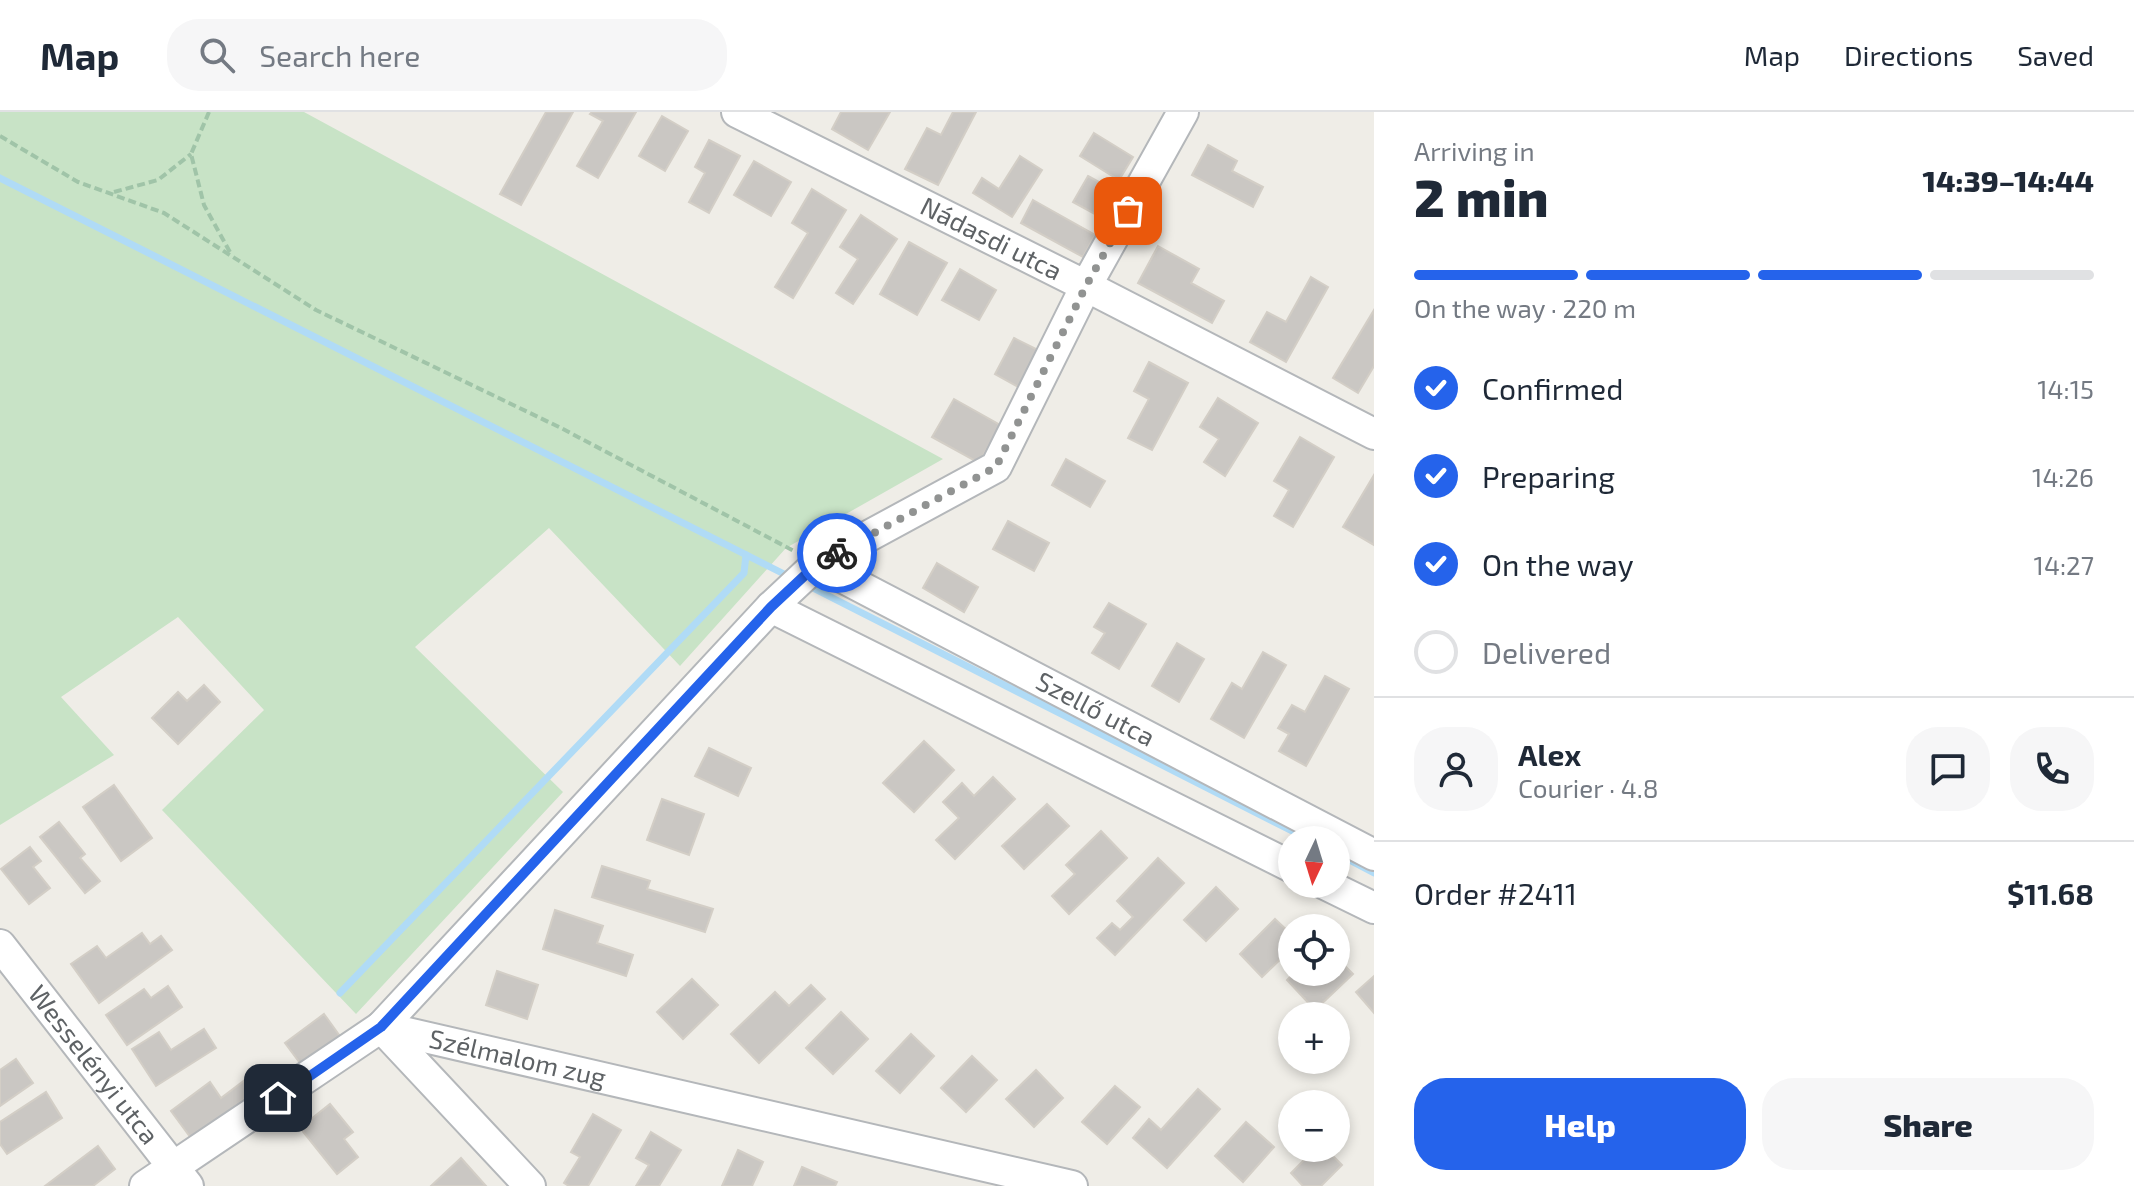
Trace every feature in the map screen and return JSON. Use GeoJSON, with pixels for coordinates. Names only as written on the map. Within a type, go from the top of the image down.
{"type":"FeatureCollection","features":[{"type":"Feature","properties":{"kind":"street","name":"Nádasdi utca"},"geometry":{"type":"LineString","coordinates":[[737,112],[1374,434]]}},
{"type":"Feature","properties":{"kind":"street","name":"Szélmalom zug"},"geometry":{"type":"LineString","coordinates":[[381,1027],[795,585],[996,467],[1086,286],[1183,112]]}},
{"type":"Feature","properties":{"kind":"street","name":"Szellő utca"},"geometry":{"type":"LineString","coordinates":[[795,585],[1374,855]]}},
{"type":"Feature","properties":{"kind":"street","name":"Szellő utca"},"geometry":{"type":"LineString","coordinates":[[795,585],[1278,859]]}},
{"type":"Feature","properties":{"kind":"street"},"geometry":{"type":"LineString","coordinates":[[1350,896],[1374,908]]}},
{"type":"Feature","properties":{"kind":"street","name":"Wesselényi utca"},"geometry":{"type":"LineString","coordinates":[[0,945],[181,1177]]}},
{"type":"Feature","properties":{"kind":"street","name":"Szélmalom zug"},"geometry":{"type":"LineString","coordinates":[[381,1027],[1067,1185]]}},
{"type":"Feature","properties":{"kind":"street"},"geometry":{"type":"LineString","coordinates":[[145,1186],[181,1177],[381,1027],[530,1186]]}},
{"type":"Feature","properties":{"kind":"path"},"geometry":{"type":"LineString","coordinates":[[112,193],[158,180],[191,154],[209,112]]}},
{"type":"Feature","properties":{"kind":"path"},"geometry":{"type":"LineString","coordinates":[[0,136],[78,182],[164,213],[316,310],[561,428],[795,585]]}},
{"type":"Feature","properties":{"kind":"path"},"geometry":{"type":"LineString","coordinates":[[191,154],[204,205],[232,256]]}},
{"type":"Feature","properties":{"kind":"green space"},"geometry":{"type":"Polygon","coordinates":[[[0,112],[304,112],[943,459],[786,548],[680,666],[549,528],[415,647],[563,792],[356,1014],[162,810],[264,710],[178,617],[61,697],[114,755],[0,825],[0,112]]]}},
{"type":"Feature","properties":{"kind":"building"},"geometry":{"type":"Polygon","coordinates":[[[546,112],[573,112],[521,205],[500,194],[546,112]]]}},
{"type":"Feature","properties":{"kind":"building"},"geometry":{"type":"Polygon","coordinates":[[[636,112],[598,178],[577,166],[603,121],[590,114],[636,112]]]}},
{"type":"Feature","properties":{"kind":"building"},"geometry":{"type":"Polygon","coordinates":[[[841,112],[890,112],[868,150],[832,129],[841,112]]]}},
{"type":"Feature","properties":{"kind":"building"},"geometry":{"type":"Polygon","coordinates":[[[953,112],[976,112],[938,185],[905,169],[927,128],[941,135],[953,112]]]}},
{"type":"Feature","properties":{"kind":"building"},"geometry":{"type":"Polygon","coordinates":[[[662,116],[688,131],[665,171],[639,156],[662,116]]]}},
{"type":"Feature","properties":{"kind":"building"},"geometry":{"type":"Polygon","coordinates":[[[1094,133],[1133,157],[1119,180],[1080,156],[1094,133]]]}},
{"type":"Feature","properties":{"kind":"building"},"geometry":{"type":"Polygon","coordinates":[[[709,140],[740,156],[709,213],[689,202],[705,173],[695,167],[709,140]]]}},
{"type":"Feature","properties":{"kind":"building"},"geometry":{"type":"Polygon","coordinates":[[[1208,145],[1237,161],[1232,171],[1263,187],[1253,207],[1192,175],[1208,145]]]}},
{"type":"Feature","properties":{"kind":"building"},"geometry":{"type":"Polygon","coordinates":[[[1020,156],[1042,170],[1012,217],[973,193],[982,178],[999,189],[1020,156]]]}},
{"type":"Feature","properties":{"kind":"building"},"geometry":{"type":"Polygon","coordinates":[[[754,161],[791,182],[771,216],[734,195],[754,161]]]}},
{"type":"Feature","properties":{"kind":"building"},"geometry":{"type":"Polygon","coordinates":[[[1088,176],[1117,192],[1102,218],[1073,202],[1088,176]]]}},
{"type":"Feature","properties":{"kind":"building"},"geometry":{"type":"Polygon","coordinates":[[[812,189],[846,210],[793,298],[775,287],[808,233],[792,223],[812,189]]]}},
{"type":"Feature","properties":{"kind":"building"},"geometry":{"type":"Polygon","coordinates":[[[1033,200],[1095,235],[1083,257],[1021,223],[1033,200]]]}},
{"type":"Feature","properties":{"kind":"building"},"geometry":{"type":"Polygon","coordinates":[[[861,215],[897,239],[853,304],[836,293],[858,259],[840,247],[861,215]]]}},
{"type":"Feature","properties":{"kind":"building"},"geometry":{"type":"Polygon","coordinates":[[[909,242],[947,263],[917,315],[880,294],[909,242]]]}},
{"type":"Feature","properties":{"kind":"building"},"geometry":{"type":"Polygon","coordinates":[[[1158,246],[1199,269],[1191,283],[1224,301],[1212,323],[1138,283],[1158,246]]]}},
{"type":"Feature","properties":{"kind":"building"},"geometry":{"type":"Polygon","coordinates":[[[960,269],[996,290],[979,320],[942,300],[960,269]]]}},
{"type":"Feature","properties":{"kind":"building"},"geometry":{"type":"Polygon","coordinates":[[[1311,277],[1328,287],[1286,362],[1250,342],[1267,312],[1286,322],[1311,277]]]}},
{"type":"Feature","properties":{"kind":"building"},"geometry":{"type":"Polygon","coordinates":[[[1374,310],[1374,366],[1358,393],[1333,378],[1374,310]]]}},
{"type":"Feature","properties":{"kind":"building"},"geometry":{"type":"Polygon","coordinates":[[[1014,338],[1042,352],[1022,389],[995,374],[1014,338]]]}},
{"type":"Feature","properties":{"kind":"building"},"geometry":{"type":"Polygon","coordinates":[[[1149,362],[1188,383],[1152,450],[1128,438],[1149,399],[1134,391],[1149,362]]]}},
{"type":"Feature","properties":{"kind":"building"},"geometry":{"type":"Polygon","coordinates":[[[1218,398],[1258,423],[1225,476],[1204,462],[1219,439],[1200,427],[1218,398]]]}},
{"type":"Feature","properties":{"kind":"building"},"geometry":{"type":"Polygon","coordinates":[[[954,399],[1000,425],[979,463],[932,437],[954,399]]]}},
{"type":"Feature","properties":{"kind":"building"},"geometry":{"type":"Polygon","coordinates":[[[1300,437],[1334,457],[1293,527],[1274,516],[1289,490],[1274,481],[1300,437]]]}},
{"type":"Feature","properties":{"kind":"building"},"geometry":{"type":"Polygon","coordinates":[[[1066,459],[1105,481],[1090,507],[1052,485],[1066,459]]]}},
{"type":"Feature","properties":{"kind":"building"},"geometry":{"type":"Polygon","coordinates":[[[1374,475],[1374,545],[1343,527],[1374,475]]]}},
{"type":"Feature","properties":{"kind":"building"},"geometry":{"type":"Polygon","coordinates":[[[1008,521],[1049,543],[1034,571],[993,549],[1008,521]]]}},
{"type":"Feature","properties":{"kind":"building"},"geometry":{"type":"Polygon","coordinates":[[[937,563],[978,587],[964,612],[923,588],[937,563]]]}},
{"type":"Feature","properties":{"kind":"building"},"geometry":{"type":"Polygon","coordinates":[[[1109,603],[1146,624],[1119,669],[1092,653],[1105,633],[1094,627],[1109,603]]]}},
{"type":"Feature","properties":{"kind":"building"},"geometry":{"type":"Polygon","coordinates":[[[1177,643],[1204,659],[1179,702],[1152,686],[1177,643]]]}},
{"type":"Feature","properties":{"kind":"building"},"geometry":{"type":"Polygon","coordinates":[[[1263,652],[1286,665],[1244,738],[1211,719],[1232,683],[1242,689],[1263,652]]]}},
{"type":"Feature","properties":{"kind":"building"},"geometry":{"type":"Polygon","coordinates":[[[1325,676],[1349,689],[1306,766],[1279,751],[1289,734],[1278,728],[1292,705],[1305,712],[1325,676]]]}},
{"type":"Feature","properties":{"kind":"building"},"geometry":{"type":"Polygon","coordinates":[[[204,685],[220,702],[178,744],[152,718],[178,692],[187,701],[204,685]]]}},
{"type":"Feature","properties":{"kind":"building"},"geometry":{"type":"Polygon","coordinates":[[[924,741],[954,770],[914,812],[883,783],[924,741]]]}},
{"type":"Feature","properties":{"kind":"building"},"geometry":{"type":"Polygon","coordinates":[[[709,748],[751,768],[738,796],[695,776],[709,748]]]}},
{"type":"Feature","properties":{"kind":"building"},"geometry":{"type":"Polygon","coordinates":[[[993,777],[1015,799],[955,859],[936,840],[959,818],[943,802],[962,783],[974,796],[993,777]]]}},
{"type":"Feature","properties":{"kind":"building"},"geometry":{"type":"Polygon","coordinates":[[[114,785],[152,838],[121,861],[83,807],[114,785]]]}},
{"type":"Feature","properties":{"kind":"building"},"geometry":{"type":"Polygon","coordinates":[[[662,799],[704,814],[689,855],[647,840],[662,799]]]}},
{"type":"Feature","properties":{"kind":"building"},"geometry":{"type":"Polygon","coordinates":[[[1047,804],[1069,826],[1024,869],[1002,846],[1047,804]]]}},
{"type":"Feature","properties":{"kind":"building"},"geometry":{"type":"Polygon","coordinates":[[[59,822],[85,854],[80,858],[100,881],[85,893],[40,837],[59,822]]]}},
{"type":"Feature","properties":{"kind":"building"},"geometry":{"type":"Polygon","coordinates":[[[1101,831],[1127,858],[1069,914],[1052,896],[1075,874],[1066,865],[1101,831]]]}},
{"type":"Feature","properties":{"kind":"building"},"geometry":{"type":"Polygon","coordinates":[[[30,847],[41,861],[33,867],[50,888],[29,904],[1,869],[30,847]]]}},
{"type":"Feature","properties":{"kind":"building"},"geometry":{"type":"Polygon","coordinates":[[[1158,858],[1184,883],[1115,955],[1097,938],[1112,923],[1120,930],[1133,917],[1117,901],[1158,858]]]}},
{"type":"Feature","properties":{"kind":"building"},"geometry":{"type":"Polygon","coordinates":[[[602,866],[650,881],[647,889],[713,909],[705,932],[592,897],[602,866]]]}},
{"type":"Feature","properties":{"kind":"building"},"geometry":{"type":"Polygon","coordinates":[[[1216,887],[1238,909],[1206,941],[1184,920],[1216,887]]]}},
{"type":"Feature","properties":{"kind":"building"},"geometry":{"type":"Polygon","coordinates":[[[555,910],[603,926],[597,943],[633,955],[626,976],[543,949],[555,910]]]}},
{"type":"Feature","properties":{"kind":"building"},"geometry":{"type":"Polygon","coordinates":[[[1275,919],[1278,922],[1278,962],[1262,977],[1240,954],[1275,919]]]}},
{"type":"Feature","properties":{"kind":"building"},"geometry":{"type":"Polygon","coordinates":[[[142,933],[150,944],[161,936],[172,950],[99,1003],[71,964],[97,946],[106,958],[142,933]]]}},
{"type":"Feature","properties":{"kind":"building"},"geometry":{"type":"Polygon","coordinates":[[[497,971],[538,985],[527,1019],[486,1005],[497,971]]]}},
{"type":"Feature","properties":{"kind":"building"},"geometry":{"type":"Polygon","coordinates":[[[1374,976],[1374,1013],[1356,992],[1374,976]]]}},
{"type":"Feature","properties":{"kind":"building"},"geometry":{"type":"Polygon","coordinates":[[[692,979],[718,1005],[683,1039],[657,1012],[692,979]]]}},
{"type":"Feature","properties":{"kind":"building"},"geometry":{"type":"Polygon","coordinates":[[[811,985],[825,999],[759,1063],[731,1034],[775,992],[789,1006],[811,985]]]}},
{"type":"Feature","properties":{"kind":"building"},"geometry":{"type":"Polygon","coordinates":[[[168,986],[182,1007],[127,1045],[106,1015],[144,989],[151,998],[168,986]]]}},
{"type":"Feature","properties":{"kind":"building"},"geometry":{"type":"Polygon","coordinates":[[[1293,986],[1340,986],[1323,1002],[1308,1002],[1293,986]]]}},
{"type":"Feature","properties":{"kind":"building"},"geometry":{"type":"Polygon","coordinates":[[[841,1012],[868,1039],[833,1074],[806,1048],[841,1012]]]}},
{"type":"Feature","properties":{"kind":"building"},"geometry":{"type":"Polygon","coordinates":[[[324,1014],[342,1039],[303,1067],[285,1043],[324,1014]]]}},
{"type":"Feature","properties":{"kind":"building"},"geometry":{"type":"Polygon","coordinates":[[[204,1029],[216,1048],[156,1086],[132,1049],[159,1032],[171,1050],[204,1029]]]}},
{"type":"Feature","properties":{"kind":"building"},"geometry":{"type":"Polygon","coordinates":[[[911,1034],[934,1056],[900,1093],[876,1071],[911,1034]]]}},
{"type":"Feature","properties":{"kind":"building"},"geometry":{"type":"Polygon","coordinates":[[[972,1056],[997,1080],[966,1112],[941,1088],[972,1056]]]}},
{"type":"Feature","properties":{"kind":"building"},"geometry":{"type":"Polygon","coordinates":[[[16,1059],[33,1083],[0,1106],[0,1070],[16,1059]]]}},
{"type":"Feature","properties":{"kind":"building"},"geometry":{"type":"Polygon","coordinates":[[[1036,1070],[1063,1098],[1034,1127],[1006,1099],[1036,1070]]]}},
{"type":"Feature","properties":{"kind":"building"},"geometry":{"type":"Polygon","coordinates":[[[245,1080],[254,1092],[191,1138],[171,1111],[210,1082],[221,1098],[245,1080]]]}},
{"type":"Feature","properties":{"kind":"building"},"geometry":{"type":"Polygon","coordinates":[[[1115,1086],[1140,1107],[1107,1144],[1082,1122],[1115,1086]]]}},
{"type":"Feature","properties":{"kind":"building"},"geometry":{"type":"Polygon","coordinates":[[[1198,1089],[1220,1109],[1167,1168],[1133,1138],[1149,1119],[1161,1130],[1198,1089]]]}},
{"type":"Feature","properties":{"kind":"building"},"geometry":{"type":"Polygon","coordinates":[[[46,1092],[62,1118],[7,1154],[0,1144],[0,1122],[46,1092]]]}},
{"type":"Feature","properties":{"kind":"building"},"geometry":{"type":"Polygon","coordinates":[[[330,1104],[353,1132],[344,1139],[358,1157],[337,1174],[300,1128],[330,1104]]]}},
{"type":"Feature","properties":{"kind":"building"},"geometry":{"type":"Polygon","coordinates":[[[593,1114],[621,1130],[588,1186],[569,1186],[564,1183],[580,1157],[571,1152],[593,1114]]]}},
{"type":"Feature","properties":{"kind":"building"},"geometry":{"type":"Polygon","coordinates":[[[1246,1122],[1274,1147],[1243,1182],[1215,1156],[1246,1122]]]}},
{"type":"Feature","properties":{"kind":"building"},"geometry":{"type":"Polygon","coordinates":[[[651,1132],[681,1150],[659,1186],[636,1186],[649,1165],[636,1158],[651,1132]]]}},
{"type":"Feature","properties":{"kind":"building"},"geometry":{"type":"Polygon","coordinates":[[[98,1146],[115,1169],[93,1186],[45,1186],[98,1146]]]}},
{"type":"Feature","properties":{"kind":"building"},"geometry":{"type":"Polygon","coordinates":[[[738,1150],[763,1162],[752,1186],[722,1186],[738,1150]]]}},
{"type":"Feature","properties":{"kind":"building"},"geometry":{"type":"Polygon","coordinates":[[[461,1158],[486,1186],[431,1186],[461,1158]]]}},
{"type":"Feature","properties":{"kind":"building"},"geometry":{"type":"Polygon","coordinates":[[[1302,1162],[1339,1162],[1342,1165],[1321,1186],[1303,1186],[1291,1173],[1302,1162]]]}},
{"type":"Feature","properties":{"kind":"building"},"geometry":{"type":"Polygon","coordinates":[[[802,1167],[837,1182],[835,1186],[794,1186],[802,1167]]]}},
{"type":"Feature","properties":{"kind":"waterway"},"geometry":{"type":"LineString","coordinates":[[0,178],[790,577]]}},
{"type":"Feature","properties":{"kind":"waterway"},"geometry":{"type":"LineString","coordinates":[[340,993],[744,573],[746,555]]}},
{"type":"Feature","properties":{"kind":"waterway"},"geometry":{"type":"LineString","coordinates":[[805,584],[1282,826]]}},
{"type":"Feature","properties":{"kind":"waterway"},"geometry":{"type":"LineString","coordinates":[[1350,860],[1374,873]]}},
{"type":"Feature","properties":{"kind":"way so far"},"geometry":{"type":"LineString","coordinates":[[837,553],[996,467],[1086,286],[1128,211]]}},
{"type":"Feature","properties":{"kind":"route"},"geometry":{"type":"LineString","coordinates":[[278,1098],[381,1027],[771,607],[817,564],[837,553]]}}]}
